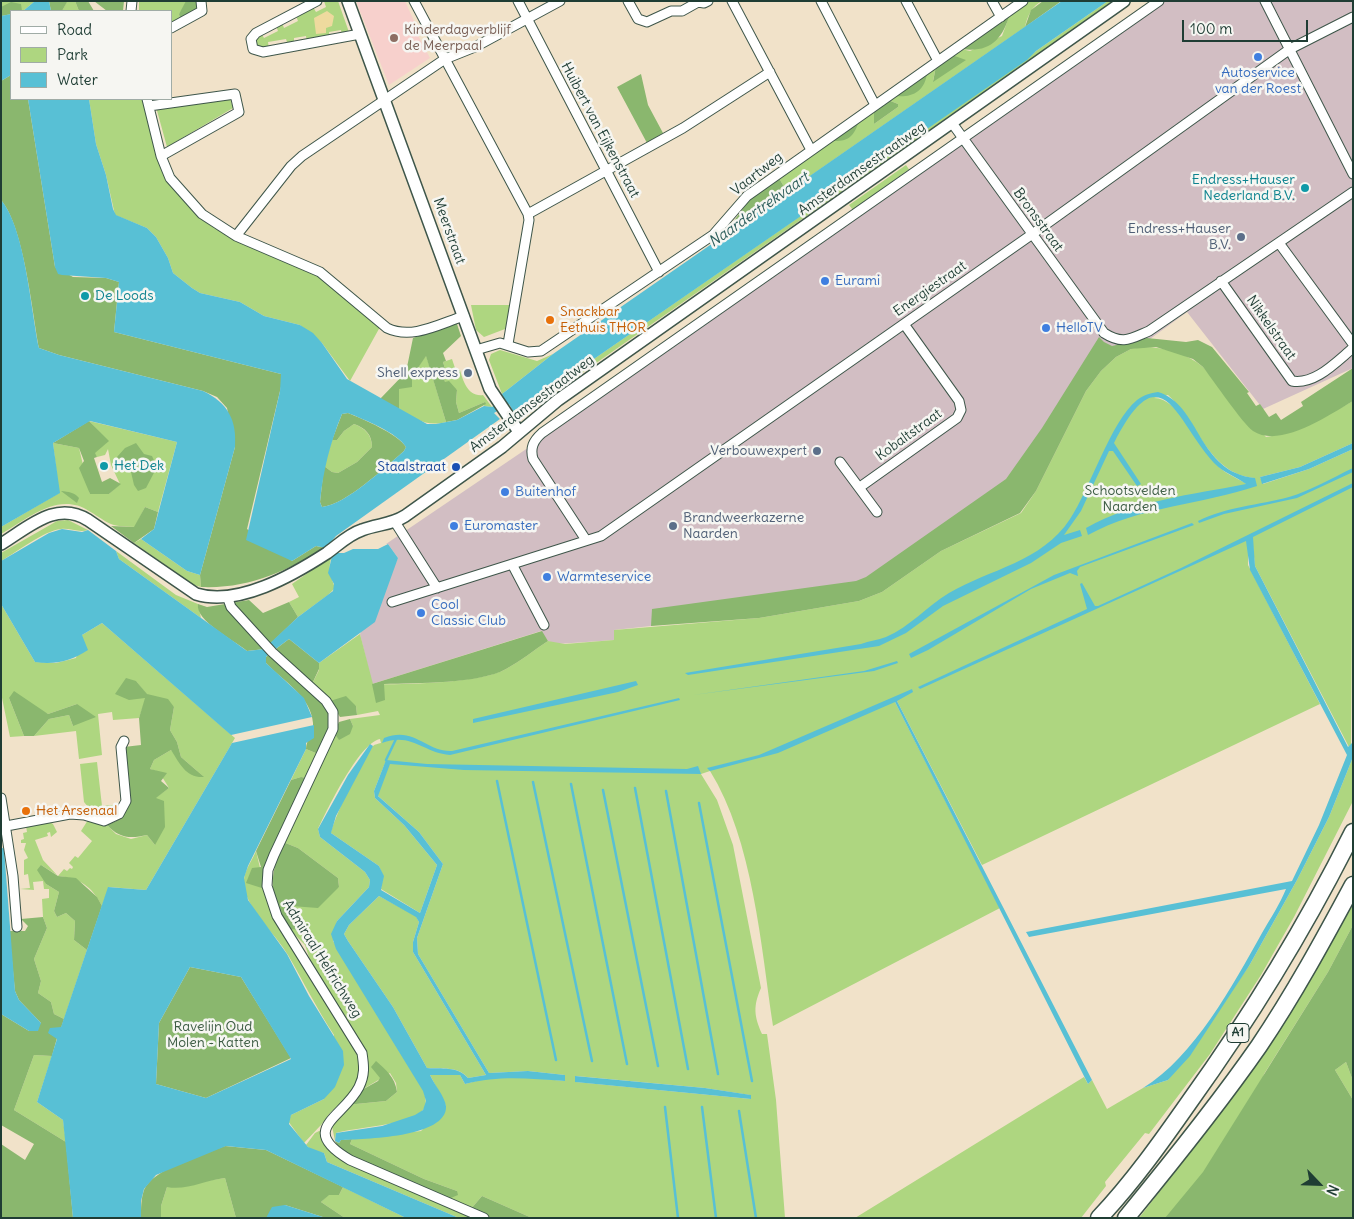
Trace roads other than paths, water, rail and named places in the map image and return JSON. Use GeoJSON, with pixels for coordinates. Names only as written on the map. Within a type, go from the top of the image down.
{"type":"FeatureCollection","features":[{"type":"Feature","properties":{"kind":"highway","name":"A1"},"geometry":{"type":"LineString","coordinates":[[1099,1218],[1163,1140],[1238,1034],[1304,923],[1353,832]]}},
{"type":"Feature","properties":{"kind":"highway","name":"A1"},"geometry":{"type":"LineString","coordinates":[[1126,1218],[1177,1156],[1259,1045],[1319,948],[1353,884]]}},
{"type":"Feature","properties":{"kind":"street"},"geometry":{"type":"LineString","coordinates":[[172,27],[202,11],[201,1]]}},
{"type":"Feature","properties":{"kind":"street"},"geometry":{"type":"LineString","coordinates":[[316,1],[256,32],[251,39],[253,49],[263,52],[360,34]]}},
{"type":"Feature","properties":{"kind":"street","name":"Meerstraat"},"geometry":{"type":"LineString","coordinates":[[348,1],[494,396],[519,432]]}},
{"type":"Feature","properties":{"kind":"street"},"geometry":{"type":"LineString","coordinates":[[414,1],[528,214],[529,220],[508,344],[491,344],[476,350]]}},
{"type":"Feature","properties":{"kind":"street","name":"Huibert van Eijkenstraat"},"geometry":{"type":"LineString","coordinates":[[518,1],[659,272]]}},
{"type":"Feature","properties":{"kind":"street"},"geometry":{"type":"LineString","coordinates":[[236,236],[291,166],[302,156],[384,98],[445,59],[475,46],[560,1]]}},
{"type":"Feature","properties":{"kind":"street"},"geometry":{"type":"LineString","coordinates":[[628,1],[638,19],[647,22],[671,11],[682,11],[698,2],[704,4],[708,1]]}},
{"type":"Feature","properties":{"kind":"street"},"geometry":{"type":"LineString","coordinates":[[732,1],[811,150]]}},
{"type":"Feature","properties":{"kind":"street"},"geometry":{"type":"LineString","coordinates":[[821,1],[875,105]]}},
{"type":"Feature","properties":{"kind":"street"},"geometry":{"type":"LineString","coordinates":[[906,1],[938,61]]}},
{"type":"Feature","properties":{"kind":"street"},"geometry":{"type":"LineString","coordinates":[[992,1],[1001,17]]}},
{"type":"Feature","properties":{"kind":"street","name":"Vaartweg"},"geometry":{"type":"LineString","coordinates":[[508,344],[528,352],[541,351],[713,235],[746,196],[1023,1]]}},
{"type":"Feature","properties":{"kind":"street","name":"Amsterdamsestraatweg"},"geometry":{"type":"LineString","coordinates":[[1,544],[49,515],[59,512],[70,512],[88,520],[190,592],[207,597],[227,596],[279,580],[361,530],[395,522],[502,447],[558,400],[1124,1]]}},
{"type":"Feature","properties":{"kind":"street","name":"Amsterdamsestraatweg"},"geometry":{"type":"LineString","coordinates":[[586,540],[533,459],[531,451],[538,437],[1159,1]]}},
{"type":"Feature","properties":{"kind":"street"},"geometry":{"type":"LineString","coordinates":[[1265,1],[1353,174]]}},
{"type":"Feature","properties":{"kind":"street","name":"Energiestraat"},"geometry":{"type":"LineString","coordinates":[[392,602],[601,536],[904,324],[1290,48],[1353,16]]}},
{"type":"Feature","properties":{"kind":"street"},"geometry":{"type":"LineString","coordinates":[[528,214],[683,128],[770,72]]}},
{"type":"Feature","properties":{"kind":"street"},"geometry":{"type":"LineString","coordinates":[[161,156],[239,112],[235,94],[172,100]]}},
{"type":"Feature","properties":{"kind":"street"},"geometry":{"type":"LineString","coordinates":[[170,100],[148,102],[161,156],[170,178],[202,214],[236,236],[320,272],[387,328],[397,333],[414,333],[464,316]]}},
{"type":"Feature","properties":{"kind":"street","name":"Bronsstraat"},"geometry":{"type":"LineString","coordinates":[[952,123],[1104,333],[1115,340],[1127,340],[1149,331],[1221,281]]}},
{"type":"Feature","properties":{"kind":"street"},"geometry":{"type":"LineString","coordinates":[[1221,281],[1353,192]]}},
{"type":"Feature","properties":{"kind":"street"},"geometry":{"type":"LineString","coordinates":[[1279,243],[1353,344]]}},
{"type":"Feature","properties":{"kind":"street","name":"Nikkelstraat"},"geometry":{"type":"LineString","coordinates":[[1221,281],[1292,380],[1301,382],[1324,372],[1353,348]]}},
{"type":"Feature","properties":{"kind":"street","name":"Kobaltstraat"},"geometry":{"type":"LineString","coordinates":[[860,487],[956,418],[961,410],[959,401],[904,324]]}},
{"type":"Feature","properties":{"kind":"street"},"geometry":{"type":"LineString","coordinates":[[840,462],[877,512]]}},
{"type":"Feature","properties":{"kind":"street"},"geometry":{"type":"LineString","coordinates":[[395,522],[437,588]]}},
{"type":"Feature","properties":{"kind":"street"},"geometry":{"type":"LineString","coordinates":[[512,564],[544,625]]}},
{"type":"Feature","properties":{"kind":"street","name":"Admiraal Helfrichweg"},"geometry":{"type":"LineString","coordinates":[[227,596],[233,610],[264,644],[326,700],[334,712],[334,720],[327,743],[268,870],[267,886],[277,916],[362,1053],[363,1078],[355,1093],[331,1117],[325,1128],[326,1138],[338,1153],[350,1160],[484,1218]]}},
{"type":"Feature","properties":{"kind":"street"},"geometry":{"type":"LineString","coordinates":[[4,826],[70,814],[84,815],[104,821],[120,814],[126,801],[121,747],[124,741]]}},
{"type":"Feature","properties":{"kind":"street"},"geometry":{"type":"LineString","coordinates":[[1,798],[4,826],[14,876],[17,927]]}},
{"type":"Feature","properties":{"kind":"water"},"geometry":{"type":"Polygon","coordinates":[[[35,1],[49,1],[51,10],[24,10],[35,1]]]}},
{"type":"Feature","properties":{"kind":"water"},"geometry":{"type":"Polygon","coordinates":[[[1062,1],[1108,1],[1036,51],[1027,60],[536,399],[513,411],[509,404],[494,413],[500,419],[336,536],[330,543],[336,553],[344,553],[353,549],[378,549],[388,544],[398,558],[375,622],[319,663],[289,639],[273,651],[268,645],[298,617],[333,591],[334,584],[328,573],[332,556],[326,548],[316,546],[292,561],[246,540],[280,391],[281,374],[114,332],[119,282],[106,278],[58,274],[55,267],[28,100],[89,100],[96,144],[116,215],[147,228],[156,237],[168,258],[173,273],[200,293],[240,302],[264,316],[300,325],[313,333],[322,343],[347,379],[427,424],[457,420],[484,406],[492,407],[504,399],[502,394],[553,354],[1062,1]],[[348,413],[342,414],[325,468],[320,502],[322,507],[343,499],[354,492],[404,451],[406,447],[402,442],[371,423],[348,413]]]}},
{"type":"Feature","properties":{"kind":"water"},"geometry":{"type":"Polygon","coordinates":[[[10,14],[10,76],[1,81],[1,16],[10,14]]]}},
{"type":"Feature","properties":{"kind":"water"},"geometry":{"type":"Polygon","coordinates":[[[1,200],[16,230],[21,249],[39,348],[59,355],[203,391],[219,401],[229,413],[234,429],[235,447],[200,575],[187,571],[141,539],[154,529],[177,442],[90,421],[53,443],[60,493],[1,527],[1,200]]]}},
{"type":"Feature","properties":{"kind":"water"},"geometry":{"type":"Polygon","coordinates":[[[1158,392],[1172,399],[1183,410],[1210,452],[1221,464],[1236,473],[1255,478],[1257,486],[1129,518],[1108,525],[1088,535],[1086,528],[1124,511],[1184,495],[1246,484],[1214,463],[1168,402],[1157,397],[1145,401],[1131,415],[1114,443],[1141,484],[1137,486],[1113,451],[1109,451],[1081,511],[1064,535],[1080,530],[1082,536],[1061,543],[1031,563],[943,606],[906,633],[879,646],[688,675],[685,673],[861,644],[886,637],[903,628],[949,593],[1030,555],[1058,534],[1070,519],[1118,423],[1127,410],[1140,398],[1147,394],[1158,392]]]}},
{"type":"Feature","properties":{"kind":"water"},"geometry":{"type":"Polygon","coordinates":[[[1353,443],[1353,449],[1309,469],[1262,484],[1260,477],[1300,467],[1353,443]]]}},
{"type":"Feature","properties":{"kind":"water"},"geometry":{"type":"Polygon","coordinates":[[[1353,468],[1353,472],[1297,498],[1224,514],[1199,523],[1198,521],[1231,509],[1278,500],[1297,494],[1353,468]]]}},
{"type":"Feature","properties":{"kind":"water"},"geometry":{"type":"Polygon","coordinates":[[[1353,483],[1353,487],[1253,537],[1255,566],[1348,747],[1353,742],[1353,757],[1329,817],[1297,880],[1249,966],[1190,1056],[1168,1080],[1143,1088],[1162,1075],[1179,1058],[1211,1018],[1238,975],[1286,889],[1029,937],[1026,932],[1292,881],[1319,825],[1347,755],[1250,570],[1246,541],[920,689],[918,687],[1087,609],[1080,584],[1082,583],[1095,606],[1098,606],[1181,568],[1353,483]]]}},
{"type":"Feature","properties":{"kind":"water"},"geometry":{"type":"Polygon","coordinates":[[[1192,523],[1194,525],[1080,567],[1077,571],[1078,576],[1070,573],[1031,589],[928,650],[911,658],[909,654],[1054,575],[1192,523]]]}},
{"type":"Feature","properties":{"kind":"water"},"geometry":{"type":"Polygon","coordinates":[[[62,529],[82,532],[88,530],[116,551],[119,559],[247,651],[265,649],[270,653],[266,657],[266,663],[304,698],[312,717],[231,735],[102,623],[82,635],[88,650],[82,654],[56,662],[35,662],[1,604],[1,561],[49,533],[62,529]]]}},
{"type":"Feature","properties":{"kind":"water"},"geometry":{"type":"Polygon","coordinates":[[[897,661],[898,663],[874,671],[693,695],[864,671],[897,661]]]}},
{"type":"Feature","properties":{"kind":"water"},"geometry":{"type":"Polygon","coordinates":[[[636,681],[638,685],[618,692],[473,723],[473,719],[636,681]]]}},
{"type":"Feature","properties":{"kind":"water"},"geometry":{"type":"Polygon","coordinates":[[[912,689],[913,692],[897,701],[1092,1080],[1088,1084],[895,702],[778,753],[710,771],[707,768],[759,755],[912,689]]]}},
{"type":"Feature","properties":{"kind":"water"},"geometry":{"type":"Polygon","coordinates":[[[679,698],[680,700],[450,755],[432,751],[410,741],[392,740],[382,743],[384,738],[404,735],[434,748],[452,751],[679,698]]]}},
{"type":"Feature","properties":{"kind":"water"},"geometry":{"type":"Polygon","coordinates":[[[314,725],[314,738],[306,743],[306,749],[248,866],[244,878],[248,900],[287,954],[309,996],[343,1051],[344,1065],[335,1087],[324,1099],[291,1115],[289,1124],[308,1147],[324,1153],[327,1162],[459,1218],[406,1218],[266,1150],[226,1146],[156,1175],[144,1189],[141,1201],[141,1218],[73,1218],[63,1120],[37,1102],[57,1039],[48,1033],[50,1028],[61,1027],[108,887],[146,890],[232,743],[314,725]],[[190,967],[159,1023],[156,1084],[206,1098],[291,1059],[241,977],[190,967]]]}},
{"type":"Feature","properties":{"kind":"water"},"geometry":{"type":"Polygon","coordinates":[[[370,744],[373,746],[336,816],[331,833],[379,866],[384,876],[381,890],[420,913],[437,865],[404,825],[375,798],[374,791],[386,760],[427,764],[687,769],[698,766],[701,774],[464,770],[390,764],[378,796],[419,832],[443,864],[417,938],[418,954],[489,1073],[528,1071],[565,1075],[565,1081],[491,1079],[465,1084],[460,1075],[430,1075],[446,1106],[443,1117],[433,1125],[402,1135],[341,1140],[339,1143],[335,1141],[336,1133],[382,1126],[415,1115],[423,1110],[426,1101],[423,1091],[336,949],[331,934],[337,921],[369,887],[370,880],[365,872],[320,837],[318,829],[348,775],[370,744]],[[379,896],[349,925],[344,934],[393,1007],[427,1068],[454,1070],[468,1078],[486,1075],[413,952],[413,942],[419,922],[416,917],[379,896]]]}},
{"type":"Feature","properties":{"kind":"water"},"geometry":{"type":"Polygon","coordinates":[[[1,847],[4,849],[15,991],[19,1000],[41,1023],[38,1031],[29,1031],[1,1014],[1,847]]]}},
{"type":"Feature","properties":{"kind":"water"},"geometry":{"type":"Polygon","coordinates":[[[575,1076],[705,1088],[751,1095],[751,1099],[575,1082],[575,1076]]]}},
{"type":"Feature","properties":{"kind":"water"},"geometry":{"type":"Polygon","coordinates":[[[285,1205],[326,1218],[266,1218],[272,1207],[285,1205]]]}},
{"type":"Feature","properties":{"kind":"waterway"},"geometry":{"type":"LineString","coordinates":[[386,760],[396,739]]}},
{"type":"Feature","properties":{"kind":"waterway"},"geometry":{"type":"LineString","coordinates":[[497,781],[556,1060]]}},
{"type":"Feature","properties":{"kind":"waterway"},"geometry":{"type":"LineString","coordinates":[[533,782],[592,1061]]}},
{"type":"Feature","properties":{"kind":"waterway"},"geometry":{"type":"LineString","coordinates":[[571,784],[627,1064]]}},
{"type":"Feature","properties":{"kind":"waterway"},"geometry":{"type":"LineString","coordinates":[[635,788],[688,1069]]}},
{"type":"Feature","properties":{"kind":"waterway"},"geometry":{"type":"LineString","coordinates":[[603,790],[658,1066]]}},
{"type":"Feature","properties":{"kind":"waterway"},"geometry":{"type":"LineString","coordinates":[[666,791],[718,1074]]}},
{"type":"Feature","properties":{"kind":"waterway"},"geometry":{"type":"LineString","coordinates":[[699,803],[752,1081]]}},
{"type":"Feature","properties":{"kind":"waterway"},"geometry":{"type":"LineString","coordinates":[[665,1107],[678,1218]]}},
{"type":"Feature","properties":{"kind":"waterway"},"geometry":{"type":"LineString","coordinates":[[702,1107],[716,1218]]}},
{"type":"Feature","properties":{"kind":"waterway"},"geometry":{"type":"LineString","coordinates":[[739,1111],[756,1218]]}},
{"type":"Feature","properties":{"kind":"place","name":"Kinderdagverblijf de Meerpaal"},"geometry":{"type":"Point","coordinates":[394,38]}},
{"type":"Feature","properties":{"kind":"place","name":"Autoservice van der Roest"},"geometry":{"type":"Point","coordinates":[1258,57]}},
{"type":"Feature","properties":{"kind":"place","name":"Endress+Hauser Nederland B.V."},"geometry":{"type":"Point","coordinates":[1305,188]}},
{"type":"Feature","properties":{"kind":"place","name":"Endress+Hauser B.V."},"geometry":{"type":"Point","coordinates":[1241,237]}},
{"type":"Feature","properties":{"kind":"place","name":"Eurami"},"geometry":{"type":"Point","coordinates":[825,281]}},
{"type":"Feature","properties":{"kind":"place","name":"De Loods"},"geometry":{"type":"Point","coordinates":[85,296]}},
{"type":"Feature","properties":{"kind":"place","name":"Snackbar Eethuis THOR"},"geometry":{"type":"Point","coordinates":[550,320]}},
{"type":"Feature","properties":{"kind":"place","name":"HelloTV"},"geometry":{"type":"Point","coordinates":[1046,328]}},
{"type":"Feature","properties":{"kind":"place","name":"Shell express"},"geometry":{"type":"Point","coordinates":[468,373]}},
{"type":"Feature","properties":{"kind":"place","name":"Verbouwexpert"},"geometry":{"type":"Point","coordinates":[817,451]}},
{"type":"Feature","properties":{"kind":"place","name":"Het Dek"},"geometry":{"type":"Point","coordinates":[104,466]}},
{"type":"Feature","properties":{"kind":"place","name":"Staalstraat"},"geometry":{"type":"Point","coordinates":[456,467]}},
{"type":"Feature","properties":{"kind":"place","name":"Buitenhof"},"geometry":{"type":"Point","coordinates":[505,492]}},
{"type":"Feature","properties":{"kind":"place","name":"Euromaster"},"geometry":{"type":"Point","coordinates":[454,526]}},
{"type":"Feature","properties":{"kind":"place","name":"Brandweerkazerne Naarden"},"geometry":{"type":"Point","coordinates":[673,526]}},
{"type":"Feature","properties":{"kind":"place","name":"Warmteservice"},"geometry":{"type":"Point","coordinates":[547,577]}},
{"type":"Feature","properties":{"kind":"place","name":"Cool Classic Club"},"geometry":{"type":"Point","coordinates":[421,613]}},
{"type":"Feature","properties":{"kind":"place","name":"Het Arsenaal"},"geometry":{"type":"Point","coordinates":[26,811]}},
{"type":"Feature","properties":{"kind":"water label","name":"Naardertrekvaart"},"geometry":{"type":"Point","coordinates":[759,210]}},
{"type":"Feature","properties":{"kind":"park label","name":"Schootsvelden Naarden"},"geometry":{"type":"Point","coordinates":[1130,500]}},
{"type":"Feature","properties":{"kind":"park label","name":"Ravelijn Oud Molen - Katten"},"geometry":{"type":"Point","coordinates":[213,1036]}}]}
